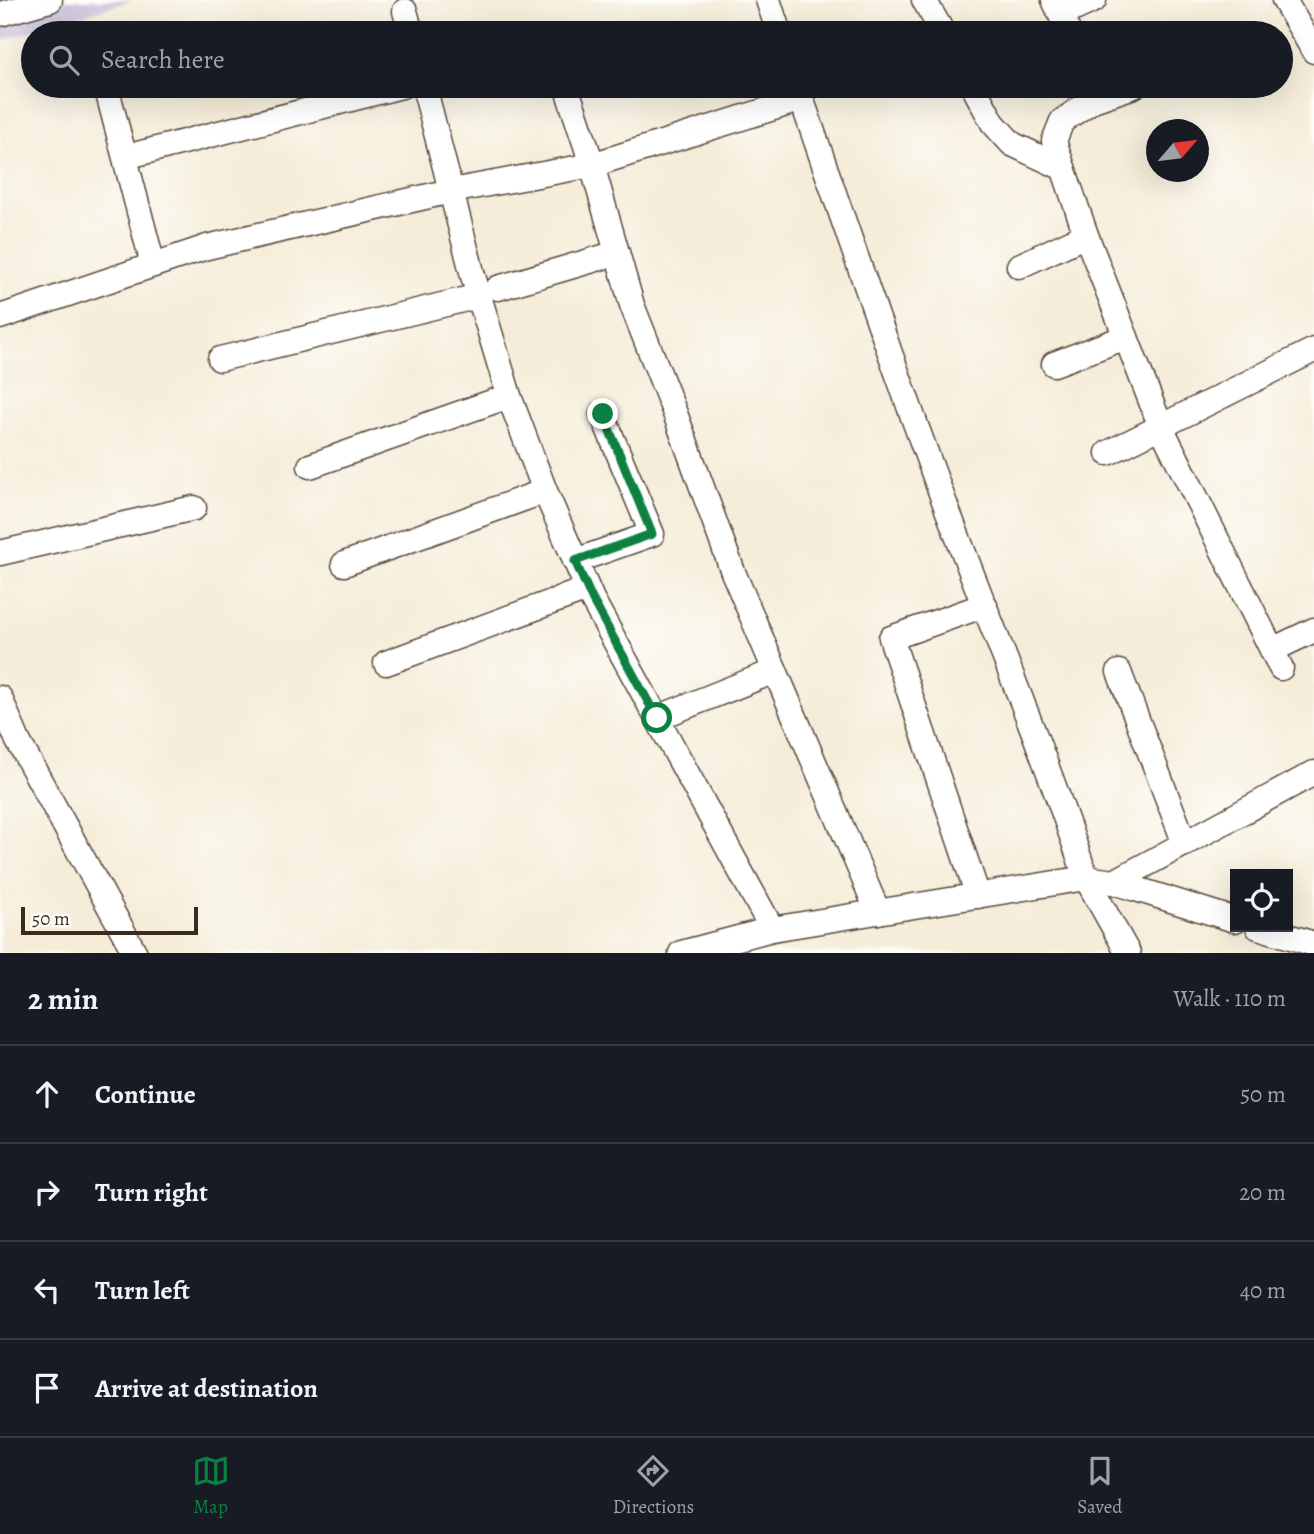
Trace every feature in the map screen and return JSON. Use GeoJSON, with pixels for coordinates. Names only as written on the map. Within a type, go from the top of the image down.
{"type":"FeatureCollection","features":[{"type":"Feature","properties":{"kind":"street"},"geometry":{"type":"LineString","coordinates":[[0,15],[50,0]]}},
{"type":"Feature","properties":{"kind":"street"},"geometry":{"type":"LineString","coordinates":[[768,0],[775,21]]}},
{"type":"Feature","properties":{"kind":"street"},"geometry":{"type":"LineString","coordinates":[[924,0],[936,21]]}},
{"type":"Feature","properties":{"kind":"street"},"geometry":{"type":"LineString","coordinates":[[1061,16],[1094,0]]}},
{"type":"Feature","properties":{"kind":"street"},"geometry":{"type":"LineString","coordinates":[[1284,0],[1288,21]]}},
{"type":"Feature","properties":{"kind":"street"},"geometry":{"type":"LineString","coordinates":[[1293,33],[1314,51]]}},
{"type":"Feature","properties":{"kind":"street"},"geometry":{"type":"LineString","coordinates":[[109,98],[153,265]]}},
{"type":"Feature","properties":{"kind":"street"},"geometry":{"type":"LineString","coordinates":[[137,154],[355,98]]}},
{"type":"Feature","properties":{"kind":"street"},"geometry":{"type":"LineString","coordinates":[[427,98],[451,191],[489,292],[509,396],[544,491],[587,589],[772,929]]}},
{"type":"Feature","properties":{"kind":"street"},"geometry":{"type":"LineString","coordinates":[[570,98],[632,305],[733,572],[878,912]]}},
{"type":"Feature","properties":{"kind":"street"},"geometry":{"type":"LineString","coordinates":[[0,317],[207,247],[451,191],[592,165],[783,98]]}},
{"type":"Feature","properties":{"kind":"street"},"geometry":{"type":"LineString","coordinates":[[802,98],[894,364],[1059,794],[1086,877],[1128,953]]}},
{"type":"Feature","properties":{"kind":"street"},"geometry":{"type":"LineString","coordinates":[[979,98],[993,123],[1012,144],[1063,167]]}},
{"type":"Feature","properties":{"kind":"street"},"geometry":{"type":"LineString","coordinates":[[1090,98],[1062,121],[1054,141],[1086,235],[1161,427],[1276,659],[1314,630]]}},
{"type":"Feature","properties":{"kind":"street"},"geometry":{"type":"LineString","coordinates":[[1019,266],[1086,235]]}},
{"type":"Feature","properties":{"kind":"street"},"geometry":{"type":"LineString","coordinates":[[220,359],[489,292],[617,253]]}},
{"type":"Feature","properties":{"kind":"street"},"geometry":{"type":"LineString","coordinates":[[1054,364],[1126,337]]}},
{"type":"Feature","properties":{"kind":"street"},"geometry":{"type":"LineString","coordinates":[[1108,453],[1314,349]]}},
{"type":"Feature","properties":{"kind":"street"},"geometry":{"type":"LineString","coordinates":[[310,466],[509,396]]}},
{"type":"Feature","properties":{"kind":"street"},"geometry":{"type":"LineString","coordinates":[[575,561],[652,534],[603,414]]}},
{"type":"Feature","properties":{"kind":"street"},"geometry":{"type":"LineString","coordinates":[[344,564],[544,491]]}},
{"type":"Feature","properties":{"kind":"street"},"geometry":{"type":"LineString","coordinates":[[0,553],[194,509]]}},
{"type":"Feature","properties":{"kind":"street"},"geometry":{"type":"LineString","coordinates":[[386,663],[587,589]]}},
{"type":"Feature","properties":{"kind":"street"},"geometry":{"type":"LineString","coordinates":[[978,896],[891,638],[985,605]]}},
{"type":"Feature","properties":{"kind":"street"},"geometry":{"type":"LineString","coordinates":[[657,718],[775,671]]}},
{"type":"Feature","properties":{"kind":"street"},"geometry":{"type":"LineString","coordinates":[[1119,672],[1185,844]]}},
{"type":"Feature","properties":{"kind":"street"},"geometry":{"type":"LineString","coordinates":[[0,698],[18,741],[135,953]]}},
{"type":"Feature","properties":{"kind":"street"},"geometry":{"type":"LineString","coordinates":[[1114,882],[1314,773]]}},
{"type":"Feature","properties":{"kind":"street"},"geometry":{"type":"LineString","coordinates":[[681,953],[772,929],[1086,877],[1114,882],[1230,918]]}},
{"type":"Feature","properties":{"kind":"street"},"geometry":{"type":"LineString","coordinates":[[1274,932],[1314,944]]}},
{"type":"Feature","properties":{"kind":"shaded area"},"geometry":{"type":"Polygon","coordinates":[[[0,0],[132,0],[64,21],[21,21],[21,34],[0,41],[0,0]]]}},
{"type":"Feature","properties":{"kind":"route"},"geometry":{"type":"LineString","coordinates":[[603,414],[652,534],[575,561],[592,599],[657,718]]}}]}
